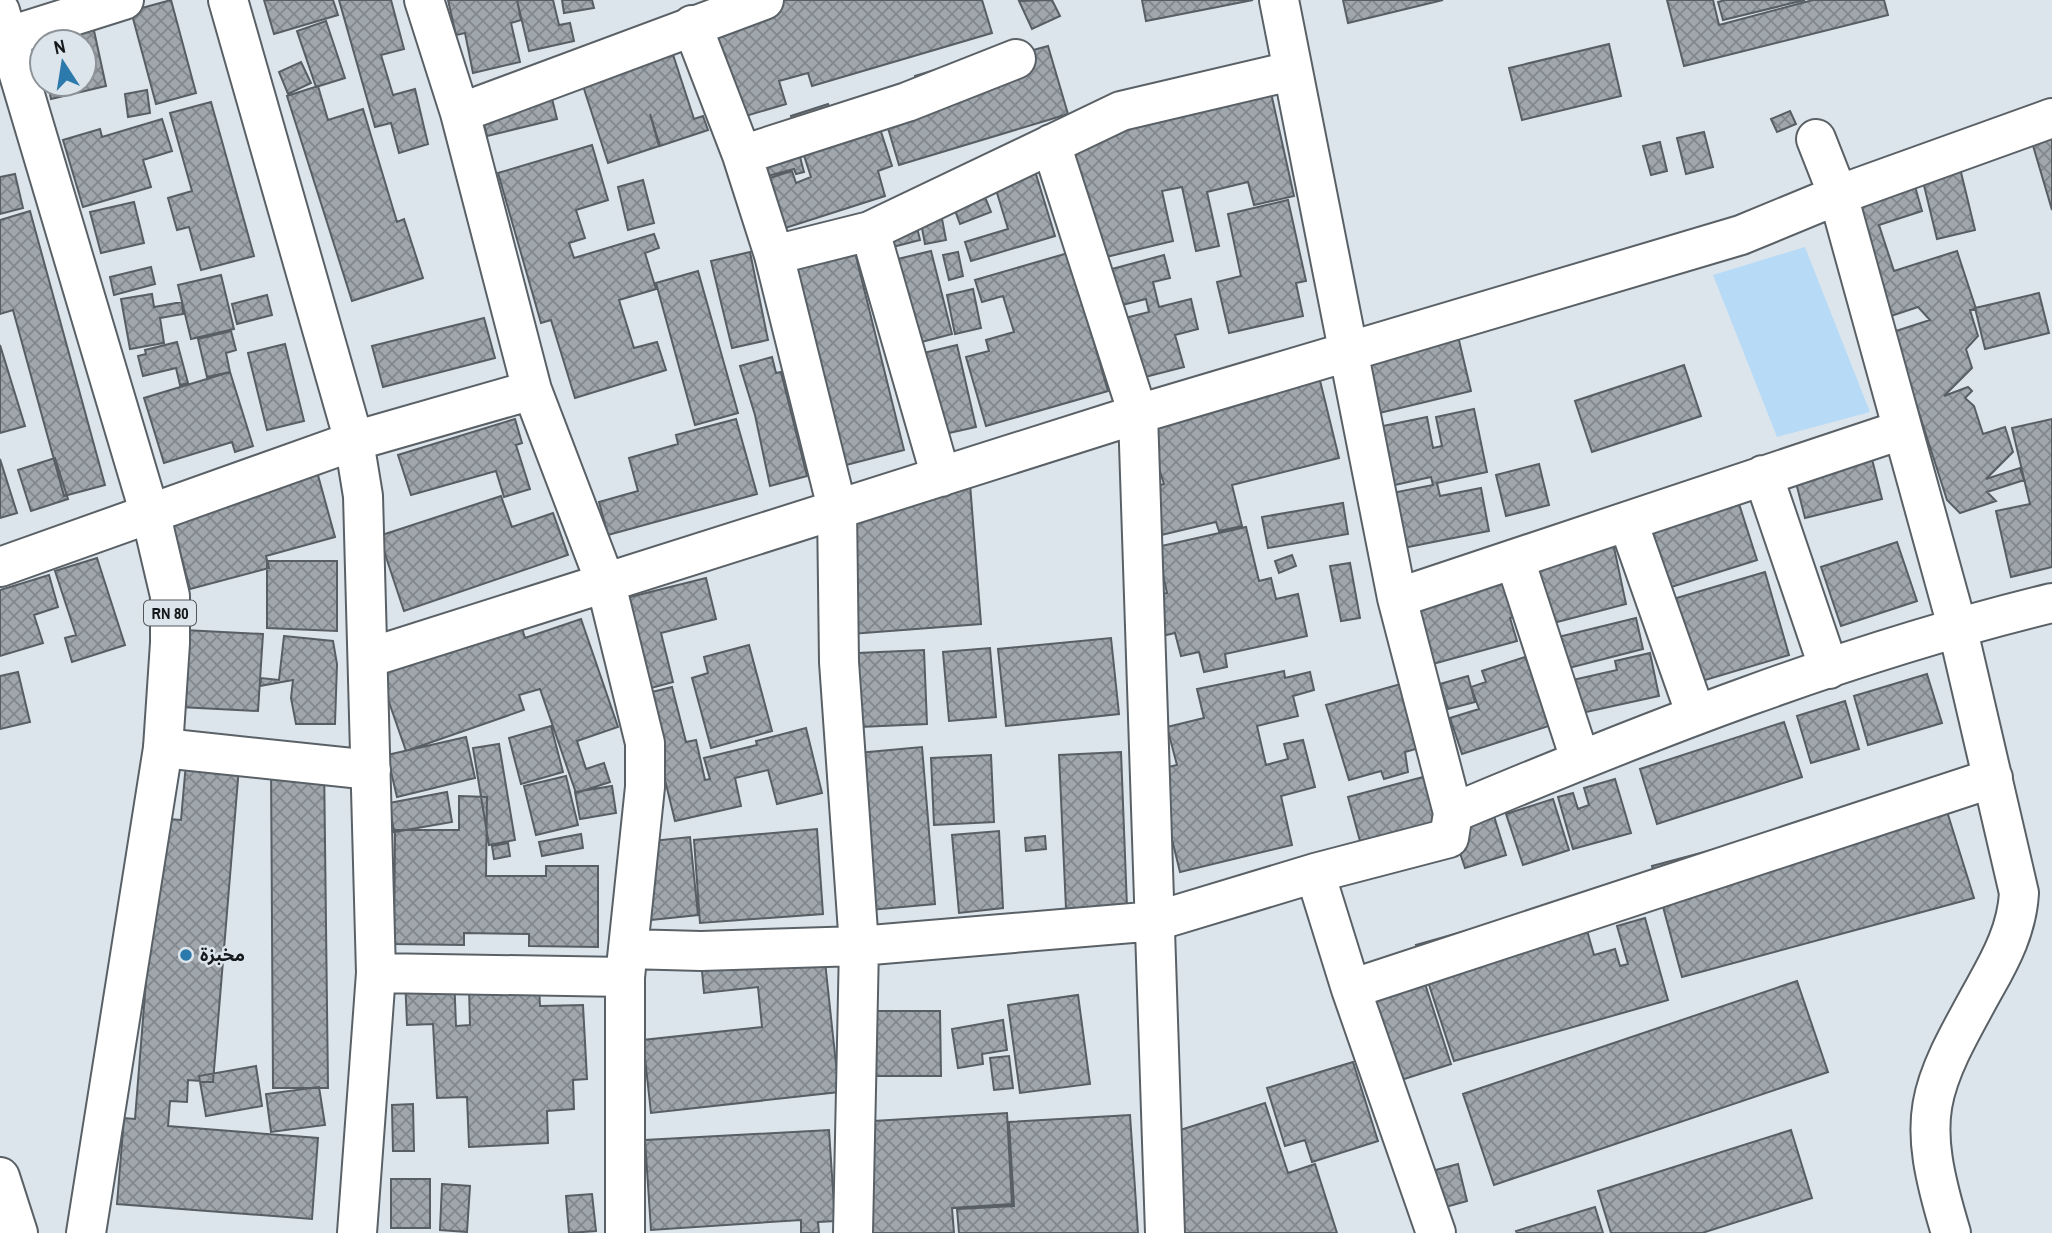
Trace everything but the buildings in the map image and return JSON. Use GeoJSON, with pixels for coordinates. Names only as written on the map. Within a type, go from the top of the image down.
{"type":"FeatureCollection","features":[{"type":"Feature","properties":{"kind":"street"},"geometry":{"type":"LineString","coordinates":[[3,29],[124,0]]}},
{"type":"Feature","properties":{"kind":"street"},"geometry":{"type":"LineString","coordinates":[[228,0],[354,441],[363,496],[376,972],[357,1233]]}},
{"type":"Feature","properties":{"kind":"street"},"geometry":{"type":"LineString","coordinates":[[424,0],[460,113],[532,390],[606,584],[645,743],[645,787],[626,963],[625,1233]]}},
{"type":"Feature","properties":{"kind":"street"},"geometry":{"type":"LineString","coordinates":[[460,113],[764,0]]}},
{"type":"Feature","properties":{"kind":"street"},"geometry":{"type":"LineString","coordinates":[[376,972],[626,963],[701,951],[859,946],[1156,921],[1315,873],[1449,838],[1453,813],[1397,598],[1279,0]]}},
{"type":"Feature","properties":{"kind":"street"},"geometry":{"type":"LineString","coordinates":[[692,25],[742,155],[774,255],[837,508],[840,674],[859,946],[853,1233]]}},
{"type":"Feature","properties":{"kind":"street","name":"RN 80"},"geometry":{"type":"LineString","coordinates":[[3,29],[149,513],[170,596],[170,643],[163,748],[92,1232]]}},
{"type":"Feature","properties":{"kind":"street"},"geometry":{"type":"LineString","coordinates":[[742,155],[907,102],[1016,59]]}},
{"type":"Feature","properties":{"kind":"street"},"geometry":{"type":"LineString","coordinates":[[774,255],[870,231],[1121,111],[1291,71]]}},
{"type":"Feature","properties":{"kind":"street"},"geometry":{"type":"LineString","coordinates":[[368,658],[1138,414],[1741,235],[1838,194],[2052,118]]}},
{"type":"Feature","properties":{"kind":"street"},"geometry":{"type":"LineString","coordinates":[[1816,139],[1838,194],[1957,626],[2019,893],[2018,913],[2005,951],[1947,1055],[1935,1083],[1929,1116],[1929,1146],[1934,1177],[1951,1233]]}},
{"type":"Feature","properties":{"kind":"street"},"geometry":{"type":"LineString","coordinates":[[1051,144],[1138,414],[1165,1233]]}},
{"type":"Feature","properties":{"kind":"street"},"geometry":{"type":"LineString","coordinates":[[870,231],[941,477]]}},
{"type":"Feature","properties":{"kind":"street"},"geometry":{"type":"LineString","coordinates":[[0,567],[354,441],[532,390]]}},
{"type":"Feature","properties":{"kind":"street"},"geometry":{"type":"LineString","coordinates":[[1397,598],[1901,430]]}},
{"type":"Feature","properties":{"kind":"street"},"geometry":{"type":"LineString","coordinates":[[1763,475],[1829,668]]}},
{"type":"Feature","properties":{"kind":"street"},"geometry":{"type":"LineString","coordinates":[[1628,522],[1696,715]]}},
{"type":"Feature","properties":{"kind":"street"},"geometry":{"type":"LineString","coordinates":[[1515,560],[1580,760]]}},
{"type":"Feature","properties":{"kind":"street"},"geometry":{"type":"LineString","coordinates":[[1453,813],[1696,715],[1829,668],[1957,626],[2052,603]]}},
{"type":"Feature","properties":{"kind":"street"},"geometry":{"type":"LineString","coordinates":[[163,748],[370,770]]}},
{"type":"Feature","properties":{"kind":"street"},"geometry":{"type":"LineString","coordinates":[[1350,989],[1993,778]]}},
{"type":"Feature","properties":{"kind":"street"},"geometry":{"type":"LineString","coordinates":[[1315,873],[1350,989],[1436,1233]]}},
{"type":"Feature","properties":{"kind":"street"},"geometry":{"type":"LineString","coordinates":[[0,1177],[18,1233]]}},
{"type":"Feature","properties":{"kind":"shaded area"},"geometry":{"type":"Polygon","coordinates":[[[1805,247],[1870,412],[1777,437],[1713,275],[1805,247]]]}},
{"type":"Feature","properties":{"kind":"place","name":"مخبزة"},"geometry":{"type":"Point","coordinates":[186,955]}}]}
